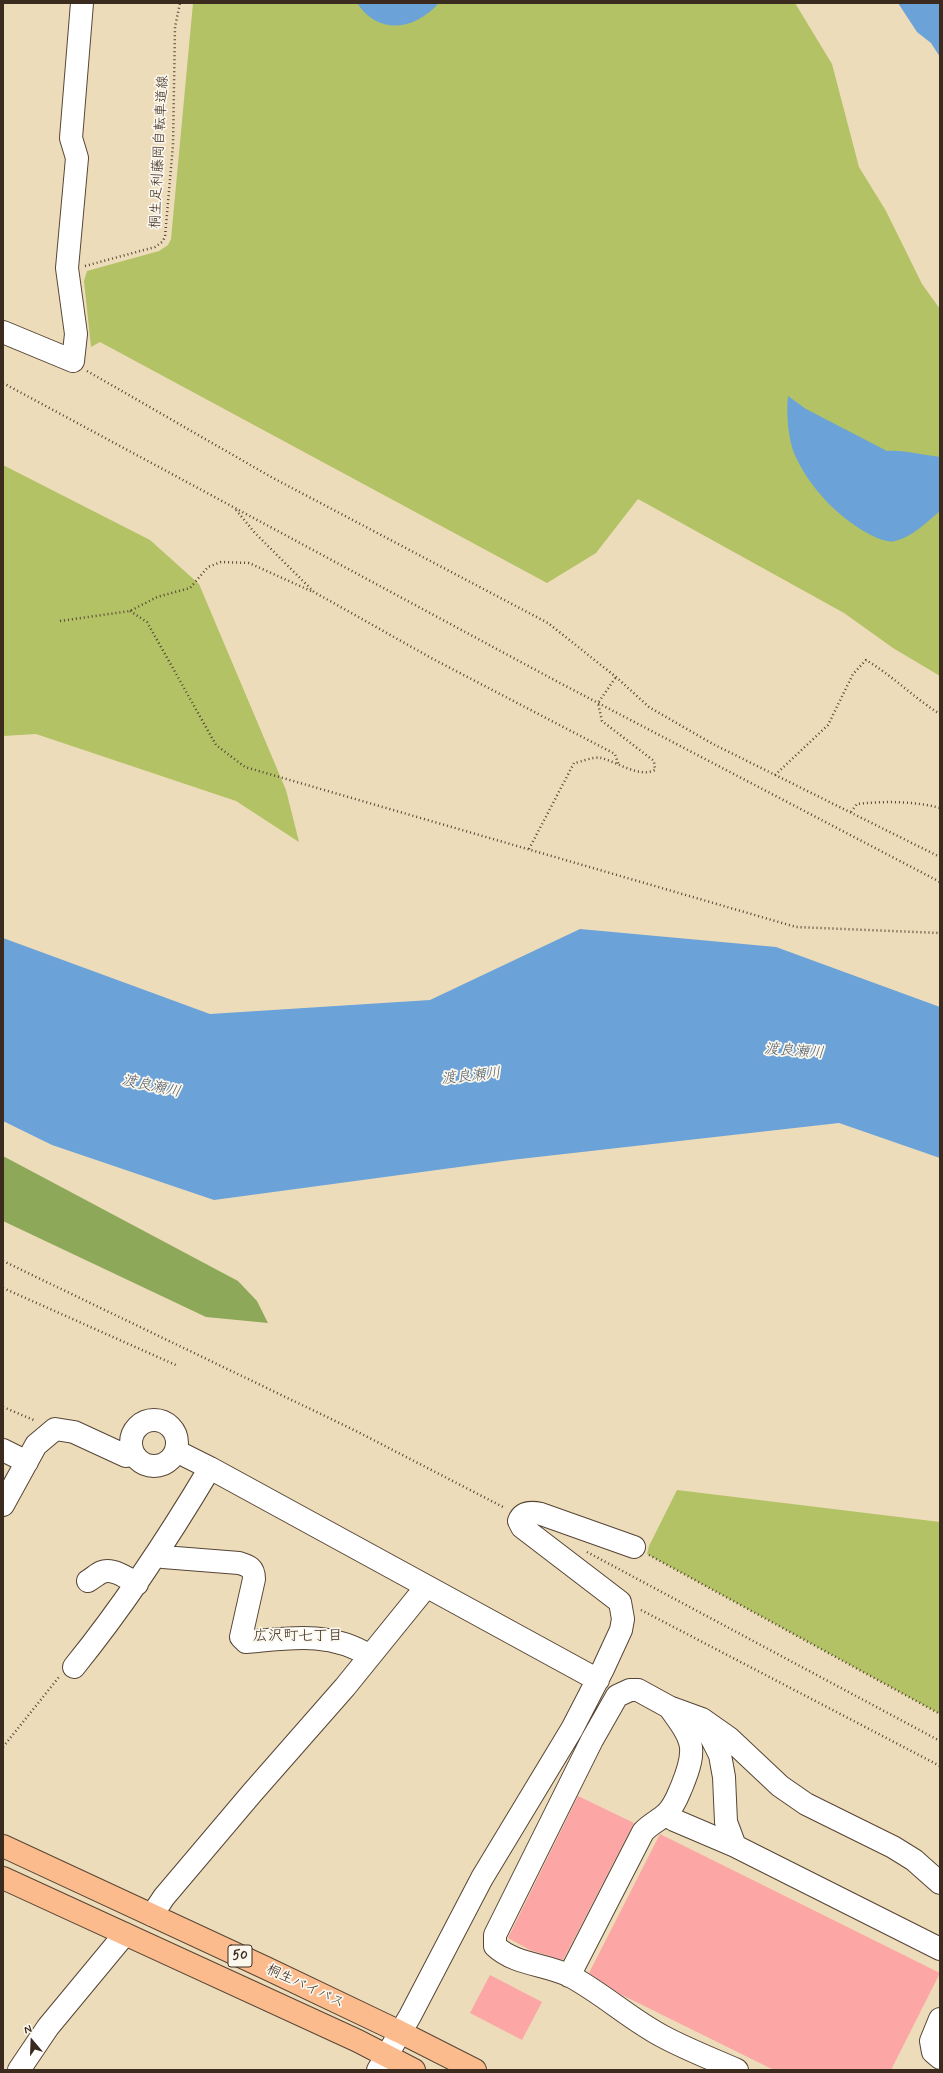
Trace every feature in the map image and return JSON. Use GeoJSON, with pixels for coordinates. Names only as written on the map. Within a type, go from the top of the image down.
{"type":"FeatureCollection","features":[{"type":"Feature","properties":{"kind":"highway","name":"桐生バイパス"},"geometry":{"type":"LineString","coordinates":[[3,1846],[400,2032],[475,2070]]}},
{"type":"Feature","properties":{"kind":"highway","name":"桐生バイパス"},"geometry":{"type":"LineString","coordinates":[[3,1878],[358,2041],[382,2063],[414,2070]]}},
{"type":"Feature","properties":{"kind":"street"},"geometry":{"type":"LineString","coordinates":[[3,332],[73,361],[76,334],[67,268],[77,158],[71,138],[82,3]]}},
{"type":"Feature","properties":{"kind":"street"},"geometry":{"type":"LineString","coordinates":[[152,1419],[167,1423],[173,1428],[178,1443],[172,1458],[159,1466],[144,1464],[134,1453],[131,1446],[134,1431],[139,1425],[152,1419]]}},
{"type":"Feature","properties":{"kind":"street"},"geometry":{"type":"LineString","coordinates":[[3,1505],[36,1445],[55,1430],[74,1432],[126,1456],[134,1453]]}},
{"type":"Feature","properties":{"kind":"street"},"geometry":{"type":"LineString","coordinates":[[3,1450],[26,1462]]}},
{"type":"Feature","properties":{"kind":"street"},"geometry":{"type":"LineString","coordinates":[[176,1451],[237,1482],[598,1680]]}},
{"type":"Feature","properties":{"kind":"street"},"geometry":{"type":"LineString","coordinates":[[74,1667],[107,1626],[137,1584],[210,1468]]}},
{"type":"Feature","properties":{"kind":"street"},"geometry":{"type":"LineString","coordinates":[[382,2063],[482,1878],[572,1729],[598,1680],[621,1630],[623,1619],[620,1602],[522,1527],[519,1521],[521,1516],[527,1512],[541,1514],[634,1547]]}},
{"type":"Feature","properties":{"kind":"street"},"geometry":{"type":"LineString","coordinates":[[157,1553],[163,1557],[238,1563],[249,1566],[254,1572],[254,1579],[241,1637],[246,1642],[303,1638],[325,1639],[344,1643],[370,1656]]}},
{"type":"Feature","properties":{"kind":"street"},"geometry":{"type":"LineString","coordinates":[[88,1581],[102,1572],[110,1572],[128,1577],[137,1584]]}},
{"type":"Feature","properties":{"kind":"street"},"geometry":{"type":"LineString","coordinates":[[152,1915],[164,1897],[370,1656],[426,1587]]}},
{"type":"Feature","properties":{"kind":"street"},"geometry":{"type":"LineString","coordinates":[[737,2070],[661,2036],[569,1976],[544,1966],[524,1961],[499,1950],[495,1946],[494,1941],[592,1740],[617,1696],[623,1692],[638,1690],[670,1707],[702,1718],[729,1738],[780,1786],[806,1804],[893,1847],[914,1860],[940,1883]]}},
{"type":"Feature","properties":{"kind":"street"},"geometry":{"type":"LineString","coordinates":[[569,1976],[643,1832],[666,1814],[674,1805],[686,1776],[693,1752],[691,1740],[670,1707]]}},
{"type":"Feature","properties":{"kind":"street"},"geometry":{"type":"LineString","coordinates":[[702,1718],[720,1755],[724,1777],[726,1822],[735,1846]]}},
{"type":"Feature","properties":{"kind":"street"},"geometry":{"type":"LineString","coordinates":[[572,1729],[592,1740]]}},
{"type":"Feature","properties":{"kind":"street"},"geometry":{"type":"LineString","coordinates":[[666,1814],[674,1820],[735,1846],[940,1949]]}},
{"type":"Feature","properties":{"kind":"street"},"geometry":{"type":"LineString","coordinates":[[3,2064],[19,2070],[48,2027],[125,1934]]}},
{"type":"Feature","properties":{"kind":"street"},"geometry":{"type":"LineString","coordinates":[[940,2019],[931,2041],[933,2052],[940,2058]]}},
{"type":"Feature","properties":{"kind":"path","name":"桐生足利藤岡自転車道線"},"geometry":{"type":"LineString","coordinates":[[82,268],[155,247],[162,242],[165,237],[173,145],[175,27],[180,3]]}},
{"type":"Feature","properties":{"kind":"path"},"geometry":{"type":"LineString","coordinates":[[73,361],[273,478],[548,623],[616,677],[649,707],[713,744],[940,856]]}},
{"type":"Feature","properties":{"kind":"path"},"geometry":{"type":"LineString","coordinates":[[3,384],[598,703],[940,882]]}},
{"type":"Feature","properties":{"kind":"path"},"geometry":{"type":"LineString","coordinates":[[235,508],[255,533],[314,592]]}},
{"type":"Feature","properties":{"kind":"path"},"geometry":{"type":"LineString","coordinates":[[60,621],[130,612],[157,597],[190,588],[208,567],[220,562],[249,563],[314,592],[433,659],[614,754],[619,766]]}},
{"type":"Feature","properties":{"kind":"path"},"geometry":{"type":"LineString","coordinates":[[130,612],[147,622],[216,745],[245,767],[796,926],[940,933]]}},
{"type":"Feature","properties":{"kind":"path"},"geometry":{"type":"LineString","coordinates":[[775,775],[828,725],[854,674],[866,660],[878,667],[920,702],[940,714]]}},
{"type":"Feature","properties":{"kind":"path"},"geometry":{"type":"LineString","coordinates":[[529,849],[574,763],[600,758],[619,766],[650,773],[655,770],[654,761],[602,721],[598,703],[616,677]]}},
{"type":"Feature","properties":{"kind":"path"},"geometry":{"type":"LineString","coordinates":[[851,812],[857,804],[870,803],[922,803],[940,808]]}},
{"type":"Feature","properties":{"kind":"path"},"geometry":{"type":"LineString","coordinates":[[3,1261],[354,1430],[521,1516]]}},
{"type":"Feature","properties":{"kind":"path"},"geometry":{"type":"LineString","coordinates":[[3,1288],[178,1366]]}},
{"type":"Feature","properties":{"kind":"path"},"geometry":{"type":"LineString","coordinates":[[3,1407],[55,1430]]}},
{"type":"Feature","properties":{"kind":"path"},"geometry":{"type":"LineString","coordinates":[[634,1547],[940,1714]]}},
{"type":"Feature","properties":{"kind":"path"},"geometry":{"type":"LineString","coordinates":[[581,1548],[940,1741]]}},
{"type":"Feature","properties":{"kind":"path"},"geometry":{"type":"LineString","coordinates":[[620,1602],[635,1607],[940,1766]]}},
{"type":"Feature","properties":{"kind":"path"},"geometry":{"type":"LineString","coordinates":[[3,1747],[64,1670],[74,1667]]}},
{"type":"Feature","properties":{"kind":"green space"},"geometry":{"type":"Polygon","coordinates":[[[193,3],[795,3],[832,64],[859,167],[886,211],[922,284],[940,309],[940,676],[893,648],[844,613],[638,499],[596,553],[547,583],[100,342],[91,347],[84,281],[87,271],[159,251],[168,245],[171,239],[193,3]]]}},
{"type":"Feature","properties":{"kind":"green space"},"geometry":{"type":"Polygon","coordinates":[[[3,465],[150,540],[199,584],[286,790],[299,842],[236,801],[36,734],[3,736],[3,465]]]}},
{"type":"Feature","properties":{"kind":"green space"},"geometry":{"type":"Polygon","coordinates":[[[3,1156],[238,1281],[257,1301],[268,1323],[206,1317],[3,1221],[3,1156]]]}},
{"type":"Feature","properties":{"kind":"green space"},"geometry":{"type":"Polygon","coordinates":[[[677,1490],[940,1522],[940,1714],[647,1554],[649,1546],[677,1490]]]}},
{"type":"Feature","properties":{"kind":"water"},"geometry":{"type":"Polygon","coordinates":[[[357,3],[439,3],[419,19],[408,24],[397,26],[386,25],[376,21],[366,14],[357,3]]]}},
{"type":"Feature","properties":{"kind":"water"},"geometry":{"type":"Polygon","coordinates":[[[898,3],[940,3],[940,57],[931,43],[917,32],[898,3]]]}},
{"type":"Feature","properties":{"kind":"water"},"geometry":{"type":"Polygon","coordinates":[[[788,396],[806,409],[887,451],[907,452],[940,457],[940,511],[913,533],[901,539],[890,542],[875,537],[862,530],[838,513],[808,479],[794,453],[790,440],[787,417],[788,396]]]}},
{"type":"Feature","properties":{"kind":"water","name":"渡良瀬川"},"geometry":{"type":"Polygon","coordinates":[[[580,929],[776,947],[940,1007],[940,1158],[839,1123],[511,1160],[214,1200],[52,1145],[3,1121],[3,938],[210,1014],[430,1000],[580,929]]]}},
{"type":"Feature","properties":{"kind":"building"},"geometry":{"type":"Polygon","coordinates":[[[578,1796],[634,1823],[563,1960],[530,1950],[508,1938],[578,1796]]]}},
{"type":"Feature","properties":{"kind":"building"},"geometry":{"type":"Polygon","coordinates":[[[660,1834],[940,1973],[891,2070],[774,2070],[620,1994],[589,1973],[660,1834]]]}},
{"type":"Feature","properties":{"kind":"building"},"geometry":{"type":"Polygon","coordinates":[[[490,1975],[542,2002],[522,2040],[470,2013],[490,1975]]]}},
{"type":"Feature","properties":{"kind":"district","name":"広沢町七丁目"},"geometry":{"type":"Point","coordinates":[298,1637]}}]}
